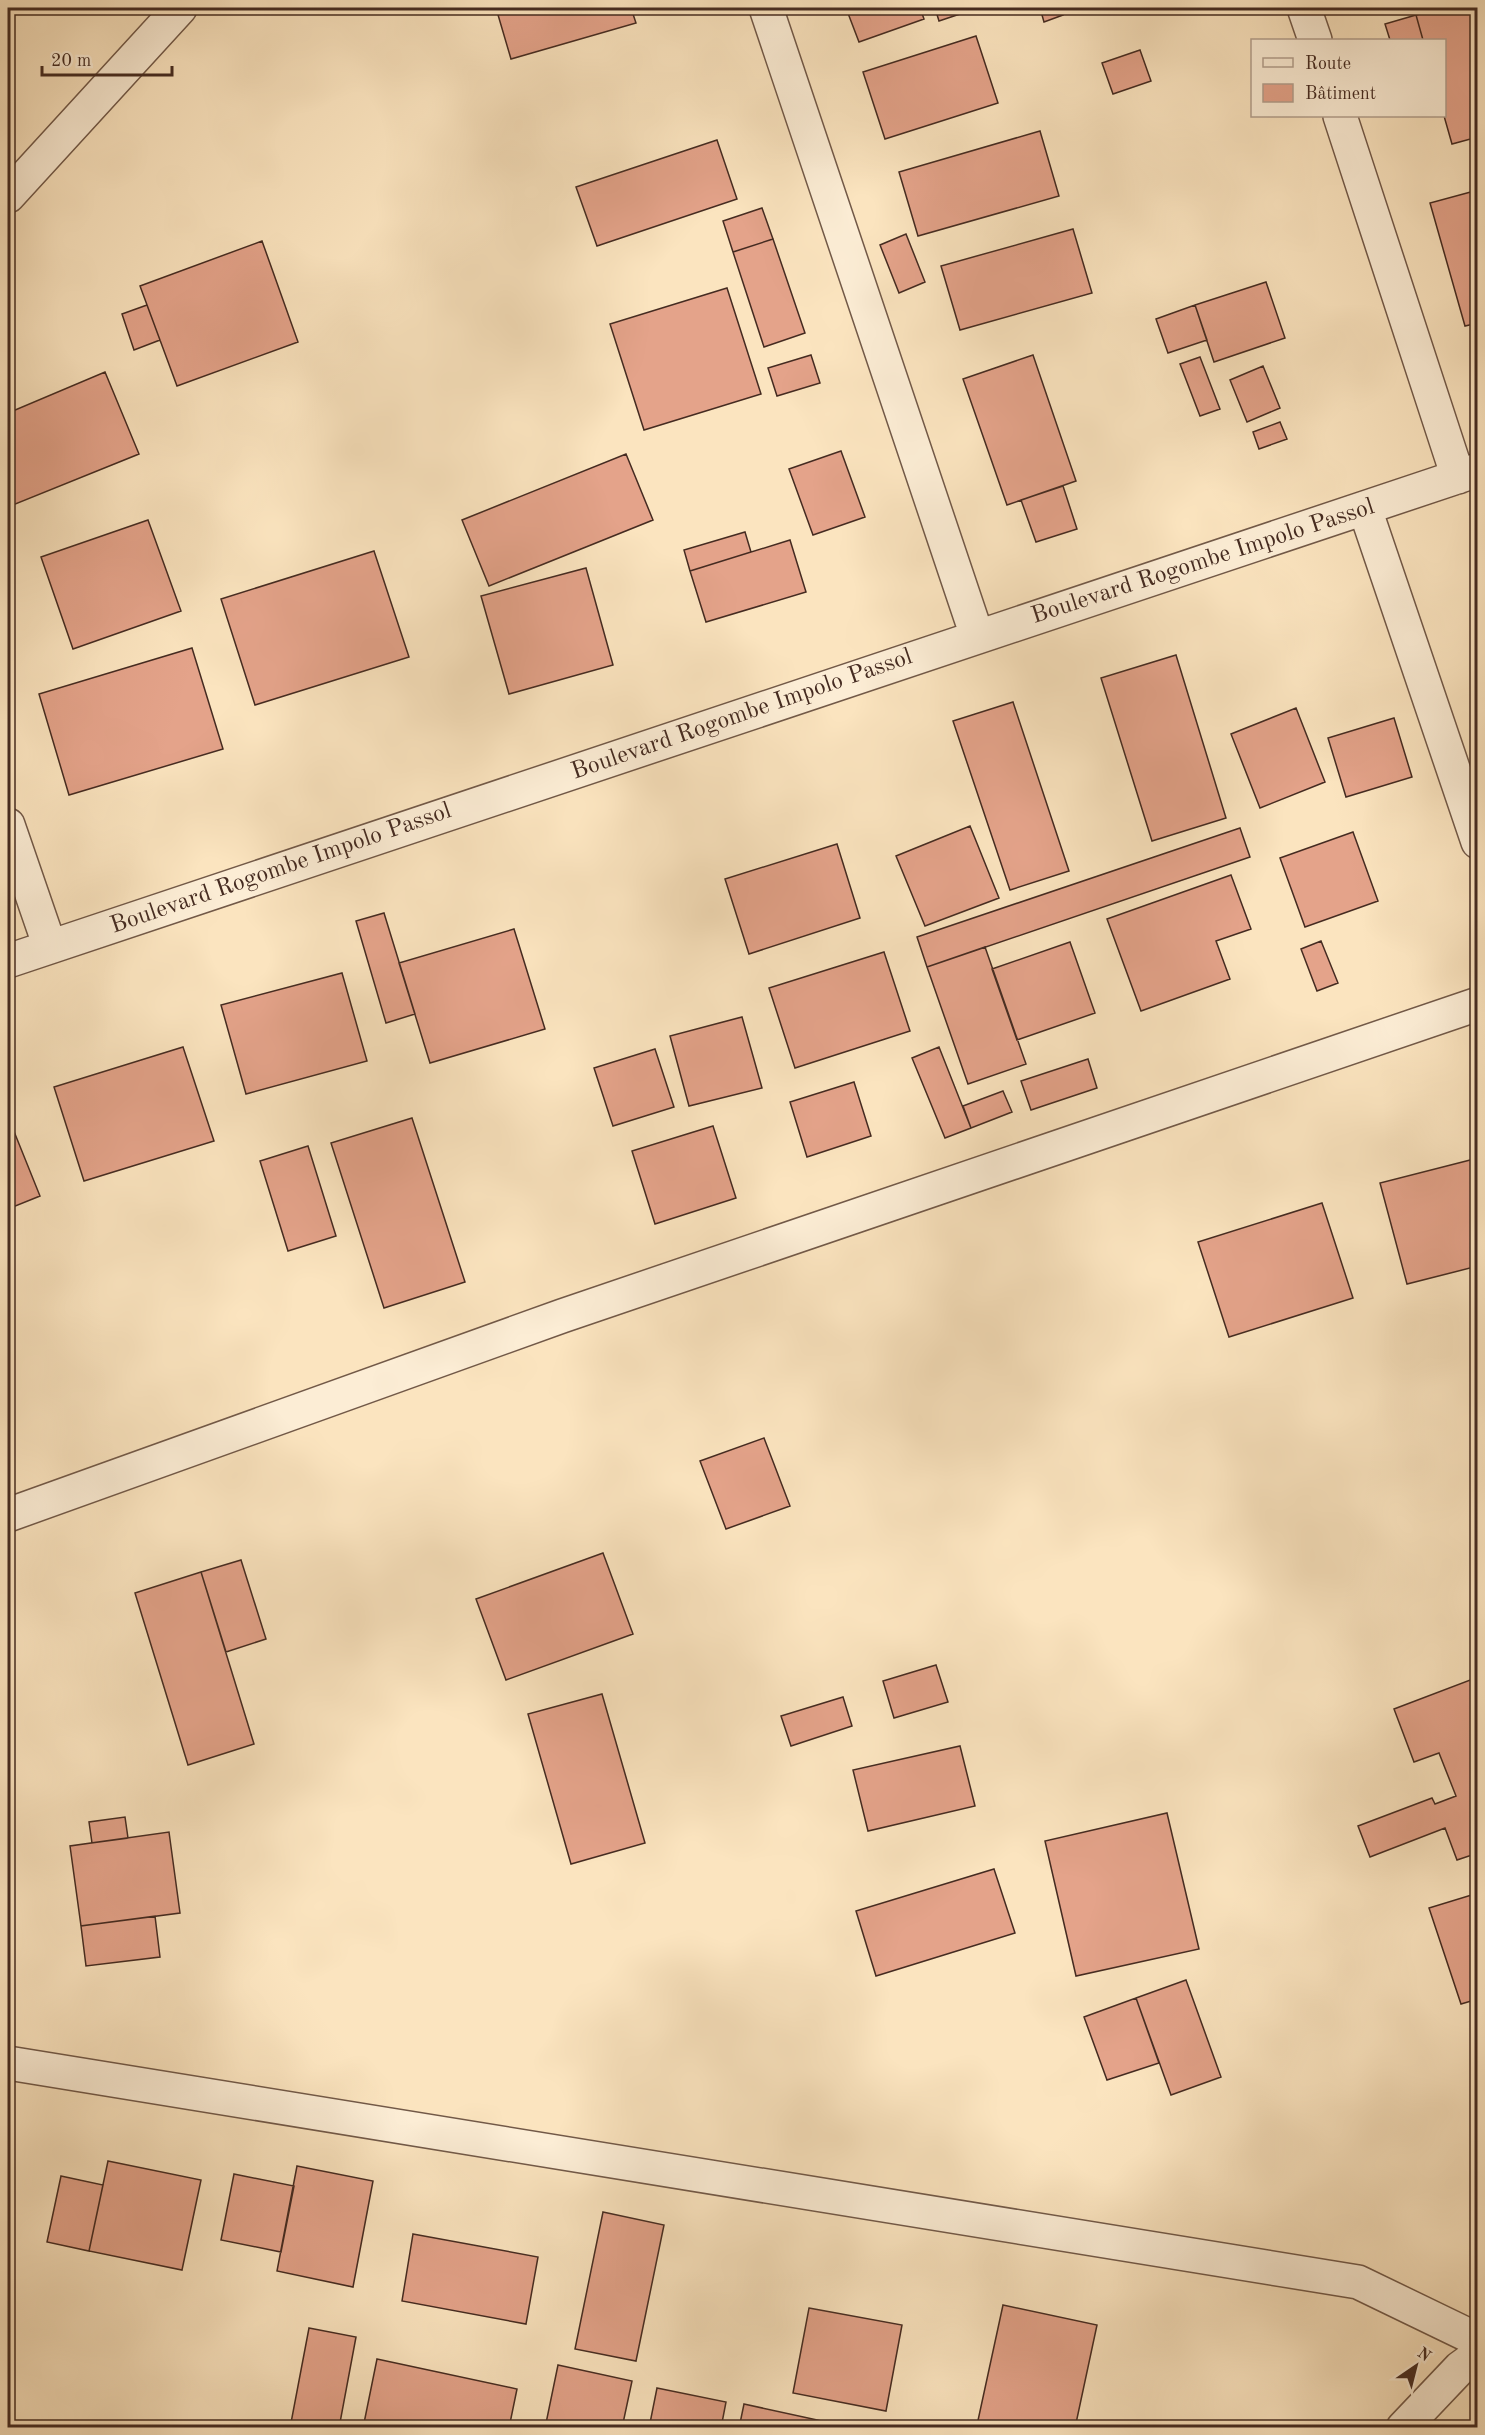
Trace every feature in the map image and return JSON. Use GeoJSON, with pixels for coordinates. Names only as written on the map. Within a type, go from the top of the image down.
{"type":"FeatureCollection","features":[{"type":"Feature","properties":{"kind":"street"},"geometry":{"type":"LineString","coordinates":[[8,196],[180,8]]}},
{"type":"Feature","properties":{"kind":"street"},"geometry":{"type":"LineString","coordinates":[[766,8],[977,636]]}},
{"type":"Feature","properties":{"kind":"street"},"geometry":{"type":"LineString","coordinates":[[1304,8],[1315,39]]}},
{"type":"Feature","properties":{"kind":"street"},"geometry":{"type":"LineString","coordinates":[[1340,117],[1468,473]]}},
{"type":"Feature","properties":{"kind":"street","name":"Boulevard Rogombe Impolo Passol"},"geometry":{"type":"LineString","coordinates":[[8,961],[1468,473]]}},
{"type":"Feature","properties":{"kind":"street"},"geometry":{"type":"LineString","coordinates":[[1365,509],[1478,842]]}},
{"type":"Feature","properties":{"kind":"street"},"geometry":{"type":"LineString","coordinates":[[8,825],[50,947]]}},
{"type":"Feature","properties":{"kind":"street"},"geometry":{"type":"LineString","coordinates":[[8,1515],[562,1316],[1478,1004]]}},
{"type":"Feature","properties":{"kind":"street"},"geometry":{"type":"LineString","coordinates":[[8,2063],[1358,2282],[1478,2340]]}},
{"type":"Feature","properties":{"kind":"street"},"geometry":{"type":"LineString","coordinates":[[1403,2427],[1460,2368],[1478,2355]]}},
{"type":"Feature","properties":{"kind":"building"},"geometry":{"type":"Polygon","coordinates":[[[496,8],[631,8],[636,23],[511,59],[496,8]]]}},
{"type":"Feature","properties":{"kind":"building"},"geometry":{"type":"Polygon","coordinates":[[[846,8],[920,8],[924,19],[859,42],[846,8]]]}},
{"type":"Feature","properties":{"kind":"building"},"geometry":{"type":"Polygon","coordinates":[[[935,8],[978,8],[939,21],[935,8]]]}},
{"type":"Feature","properties":{"kind":"building"},"geometry":{"type":"Polygon","coordinates":[[[1040,8],[1060,8],[1063,15],[1044,22],[1040,8]]]}},
{"type":"Feature","properties":{"kind":"building"},"geometry":{"type":"Polygon","coordinates":[[[1444,8],[1478,8],[1478,137],[1452,144],[1444,117],[1446,39],[1423,39],[1416,15],[1444,8]]]}},
{"type":"Feature","properties":{"kind":"building"},"geometry":{"type":"Polygon","coordinates":[[[1416,15],[1423,39],[1390,39],[1385,24],[1416,15]]]}},
{"type":"Feature","properties":{"kind":"building"},"geometry":{"type":"Polygon","coordinates":[[[976,36],[998,103],[885,139],[863,72],[976,36]]]}},
{"type":"Feature","properties":{"kind":"building"},"geometry":{"type":"Polygon","coordinates":[[[1140,50],[1151,81],[1113,94],[1102,63],[1140,50]]]}},
{"type":"Feature","properties":{"kind":"building"},"geometry":{"type":"Polygon","coordinates":[[[1040,131],[1059,196],[918,236],[899,172],[1040,131]]]}},
{"type":"Feature","properties":{"kind":"building"},"geometry":{"type":"Polygon","coordinates":[[[717,140],[737,199],[597,246],[576,187],[717,140]]]}},
{"type":"Feature","properties":{"kind":"building"},"geometry":{"type":"Polygon","coordinates":[[[1478,190],[1478,323],[1465,326],[1430,203],[1478,190]]]}},
{"type":"Feature","properties":{"kind":"building"},"geometry":{"type":"Polygon","coordinates":[[[762,208],[773,239],[733,252],[723,221],[762,208]]]}},
{"type":"Feature","properties":{"kind":"building"},"geometry":{"type":"Polygon","coordinates":[[[1073,229],[1092,293],[960,330],[941,266],[1073,229]]]}},
{"type":"Feature","properties":{"kind":"building"},"geometry":{"type":"Polygon","coordinates":[[[906,234],[925,282],[899,293],[880,245],[906,234]]]}},
{"type":"Feature","properties":{"kind":"building"},"geometry":{"type":"Polygon","coordinates":[[[773,239],[805,333],[764,347],[733,252],[773,239]]]}},
{"type":"Feature","properties":{"kind":"building"},"geometry":{"type":"Polygon","coordinates":[[[262,241],[298,342],[177,386],[140,286],[262,241]]]}},
{"type":"Feature","properties":{"kind":"building"},"geometry":{"type":"Polygon","coordinates":[[[1266,282],[1285,338],[1214,362],[1195,305],[1266,282]]]}},
{"type":"Feature","properties":{"kind":"building"},"geometry":{"type":"Polygon","coordinates":[[[727,288],[761,394],[644,430],[610,324],[727,288]]]}},
{"type":"Feature","properties":{"kind":"building"},"geometry":{"type":"Polygon","coordinates":[[[147,305],[160,340],[134,350],[122,314],[147,305]]]}},
{"type":"Feature","properties":{"kind":"building"},"geometry":{"type":"Polygon","coordinates":[[[1195,305],[1207,340],[1168,353],[1156,319],[1195,305]]]}},
{"type":"Feature","properties":{"kind":"building"},"geometry":{"type":"Polygon","coordinates":[[[811,355],[820,383],[777,396],[768,368],[811,355]]]}},
{"type":"Feature","properties":{"kind":"building"},"geometry":{"type":"Polygon","coordinates":[[[1033,355],[1076,481],[1007,505],[963,379],[1033,355]]]}},
{"type":"Feature","properties":{"kind":"building"},"geometry":{"type":"Polygon","coordinates":[[[1200,357],[1220,409],[1200,416],[1180,364],[1200,357]]]}},
{"type":"Feature","properties":{"kind":"building"},"geometry":{"type":"Polygon","coordinates":[[[1263,366],[1280,408],[1247,422],[1230,380],[1263,366]]]}},
{"type":"Feature","properties":{"kind":"building"},"geometry":{"type":"Polygon","coordinates":[[[105,372],[139,454],[8,507],[8,413],[105,372]]]}},
{"type":"Feature","properties":{"kind":"building"},"geometry":{"type":"Polygon","coordinates":[[[1280,422],[1287,439],[1259,449],[1253,432],[1280,422]]]}},
{"type":"Feature","properties":{"kind":"building"},"geometry":{"type":"Polygon","coordinates":[[[841,451],[865,517],[813,535],[789,469],[841,451]]]}},
{"type":"Feature","properties":{"kind":"building"},"geometry":{"type":"Polygon","coordinates":[[[626,454],[653,520],[489,586],[462,520],[626,454]]]}},
{"type":"Feature","properties":{"kind":"building"},"geometry":{"type":"Polygon","coordinates":[[[1063,486],[1077,529],[1036,542],[1021,500],[1063,486]]]}},
{"type":"Feature","properties":{"kind":"building"},"geometry":{"type":"Polygon","coordinates":[[[148,520],[181,611],[73,649],[41,557],[148,520]]]}},
{"type":"Feature","properties":{"kind":"building"},"geometry":{"type":"Polygon","coordinates":[[[745,532],[751,552],[690,571],[684,550],[745,532]]]}},
{"type":"Feature","properties":{"kind":"building"},"geometry":{"type":"Polygon","coordinates":[[[790,540],[806,592],[706,622],[690,571],[790,540]]]}},
{"type":"Feature","properties":{"kind":"building"},"geometry":{"type":"Polygon","coordinates":[[[374,551],[409,657],[255,705],[221,599],[374,551]]]}},
{"type":"Feature","properties":{"kind":"building"},"geometry":{"type":"Polygon","coordinates":[[[586,568],[613,665],[509,694],[481,596],[586,568]]]}},
{"type":"Feature","properties":{"kind":"building"},"geometry":{"type":"Polygon","coordinates":[[[192,648],[223,749],[69,795],[39,694],[192,648]]]}},
{"type":"Feature","properties":{"kind":"building"},"geometry":{"type":"Polygon","coordinates":[[[1176,655],[1226,818],[1152,841],[1101,678],[1176,655]]]}},
{"type":"Feature","properties":{"kind":"building"},"geometry":{"type":"Polygon","coordinates":[[[1013,702],[1069,871],[1010,890],[953,721],[1013,702]]]}},
{"type":"Feature","properties":{"kind":"building"},"geometry":{"type":"Polygon","coordinates":[[[1296,708],[1325,782],[1260,808],[1231,734],[1296,708]]]}},
{"type":"Feature","properties":{"kind":"building"},"geometry":{"type":"Polygon","coordinates":[[[1394,718],[1412,777],[1346,797],[1328,738],[1394,718]]]}},
{"type":"Feature","properties":{"kind":"building"},"geometry":{"type":"Polygon","coordinates":[[[970,826],[999,898],[925,926],[896,856],[970,826]]]}},
{"type":"Feature","properties":{"kind":"building"},"geometry":{"type":"Polygon","coordinates":[[[1240,828],[1250,857],[927,967],[917,937],[1240,828]]]}},
{"type":"Feature","properties":{"kind":"building"},"geometry":{"type":"Polygon","coordinates":[[[1353,832],[1378,901],[1305,927],[1280,858],[1353,832]]]}},
{"type":"Feature","properties":{"kind":"building"},"geometry":{"type":"Polygon","coordinates":[[[837,844],[860,918],[749,954],[725,879],[837,844]]]}},
{"type":"Feature","properties":{"kind":"building"},"geometry":{"type":"Polygon","coordinates":[[[1231,875],[1251,929],[1216,941],[1230,979],[1141,1011],[1107,919],[1231,875]]]}},
{"type":"Feature","properties":{"kind":"building"},"geometry":{"type":"Polygon","coordinates":[[[384,913],[415,1014],[386,1023],[356,921],[384,913]]]}},
{"type":"Feature","properties":{"kind":"building"},"geometry":{"type":"Polygon","coordinates":[[[514,929],[545,1029],[430,1063],[399,963],[514,929]]]}},
{"type":"Feature","properties":{"kind":"building"},"geometry":{"type":"Polygon","coordinates":[[[1321,941],[1338,983],[1317,991],[1301,949],[1321,941]]]}},
{"type":"Feature","properties":{"kind":"building"},"geometry":{"type":"Polygon","coordinates":[[[1070,942],[1095,1013],[1017,1040],[992,969],[1070,942]]]}},
{"type":"Feature","properties":{"kind":"building"},"geometry":{"type":"Polygon","coordinates":[[[985,947],[1026,1064],[968,1084],[927,967],[985,947]]]}},
{"type":"Feature","properties":{"kind":"building"},"geometry":{"type":"Polygon","coordinates":[[[884,952],[910,1031],[795,1068],[769,988],[884,952]]]}},
{"type":"Feature","properties":{"kind":"building"},"geometry":{"type":"Polygon","coordinates":[[[342,973],[367,1061],[246,1094],[221,1005],[342,973]]]}},
{"type":"Feature","properties":{"kind":"building"},"geometry":{"type":"Polygon","coordinates":[[[742,1017],[762,1088],[689,1106],[670,1036],[742,1017]]]}},
{"type":"Feature","properties":{"kind":"building"},"geometry":{"type":"Polygon","coordinates":[[[183,1047],[214,1141],[84,1181],[54,1087],[183,1047]]]}},
{"type":"Feature","properties":{"kind":"building"},"geometry":{"type":"Polygon","coordinates":[[[939,1047],[971,1128],[945,1138],[912,1058],[939,1047]]]}},
{"type":"Feature","properties":{"kind":"building"},"geometry":{"type":"Polygon","coordinates":[[[655,1049],[674,1107],[613,1126],[594,1068],[655,1049]]]}},
{"type":"Feature","properties":{"kind":"building"},"geometry":{"type":"Polygon","coordinates":[[[1088,1059],[1097,1088],[1031,1110],[1021,1081],[1088,1059]]]}},
{"type":"Feature","properties":{"kind":"building"},"geometry":{"type":"Polygon","coordinates":[[[854,1082],[871,1136],[807,1157],[790,1102],[854,1082]]]}},
{"type":"Feature","properties":{"kind":"building"},"geometry":{"type":"Polygon","coordinates":[[[1003,1091],[1012,1112],[971,1128],[963,1106],[1003,1091]]]}},
{"type":"Feature","properties":{"kind":"building"},"geometry":{"type":"Polygon","coordinates":[[[412,1118],[465,1282],[384,1308],[331,1143],[412,1118]]]}},
{"type":"Feature","properties":{"kind":"building"},"geometry":{"type":"Polygon","coordinates":[[[11,1124],[40,1196],[8,1209],[8,1126],[11,1124]]]}},
{"type":"Feature","properties":{"kind":"building"},"geometry":{"type":"Polygon","coordinates":[[[713,1126],[736,1198],[655,1224],[632,1151],[713,1126]]]}},
{"type":"Feature","properties":{"kind":"building"},"geometry":{"type":"Polygon","coordinates":[[[308,1146],[336,1236],[288,1251],[260,1161],[308,1146]]]}},
{"type":"Feature","properties":{"kind":"building"},"geometry":{"type":"Polygon","coordinates":[[[1478,1158],[1478,1266],[1407,1284],[1380,1183],[1478,1158]]]}},
{"type":"Feature","properties":{"kind":"building"},"geometry":{"type":"Polygon","coordinates":[[[1322,1203],[1353,1298],[1229,1337],[1198,1242],[1322,1203]]]}},
{"type":"Feature","properties":{"kind":"building"},"geometry":{"type":"Polygon","coordinates":[[[764,1438],[790,1506],[726,1529],[700,1461],[764,1438]]]}},
{"type":"Feature","properties":{"kind":"building"},"geometry":{"type":"Polygon","coordinates":[[[1478,1490],[1478,1512],[1471,1492],[1478,1490]]]}},
{"type":"Feature","properties":{"kind":"building"},"geometry":{"type":"Polygon","coordinates":[[[603,1553],[633,1634],[506,1680],[476,1599],[603,1553]]]}},
{"type":"Feature","properties":{"kind":"building"},"geometry":{"type":"Polygon","coordinates":[[[241,1560],[266,1639],[226,1652],[201,1572],[241,1560]]]}},
{"type":"Feature","properties":{"kind":"building"},"geometry":{"type":"Polygon","coordinates":[[[201,1572],[254,1744],[188,1765],[135,1593],[201,1572]]]}},
{"type":"Feature","properties":{"kind":"building"},"geometry":{"type":"Polygon","coordinates":[[[936,1665],[948,1702],[894,1718],[883,1681],[936,1665]]]}},
{"type":"Feature","properties":{"kind":"building"},"geometry":{"type":"Polygon","coordinates":[[[1478,1677],[1478,1853],[1457,1860],[1445,1828],[1370,1857],[1358,1826],[1432,1798],[1435,1804],[1456,1796],[1439,1753],[1414,1762],[1394,1709],[1478,1677]]]}},
{"type":"Feature","properties":{"kind":"building"},"geometry":{"type":"Polygon","coordinates":[[[602,1694],[645,1843],[571,1864],[528,1714],[602,1694]]]}},
{"type":"Feature","properties":{"kind":"building"},"geometry":{"type":"Polygon","coordinates":[[[843,1697],[852,1726],[791,1746],[781,1716],[843,1697]]]}},
{"type":"Feature","properties":{"kind":"building"},"geometry":{"type":"Polygon","coordinates":[[[960,1746],[975,1806],[868,1831],[853,1770],[960,1746]]]}},
{"type":"Feature","properties":{"kind":"building"},"geometry":{"type":"Polygon","coordinates":[[[1167,1813],[1199,1949],[1076,1976],[1045,1841],[1167,1813]]]}},
{"type":"Feature","properties":{"kind":"building"},"geometry":{"type":"Polygon","coordinates":[[[125,1817],[128,1838],[92,1843],[89,1822],[125,1817]]]}},
{"type":"Feature","properties":{"kind":"building"},"geometry":{"type":"Polygon","coordinates":[[[169,1832],[180,1913],[81,1926],[70,1846],[169,1832]]]}},
{"type":"Feature","properties":{"kind":"building"},"geometry":{"type":"Polygon","coordinates":[[[994,1869],[1015,1933],[876,1976],[856,1911],[994,1869]]]}},
{"type":"Feature","properties":{"kind":"building"},"geometry":{"type":"Polygon","coordinates":[[[1478,1893],[1478,1999],[1461,2004],[1429,1908],[1478,1893]]]}},
{"type":"Feature","properties":{"kind":"building"},"geometry":{"type":"Polygon","coordinates":[[[155,1916],[160,1957],[86,1966],[81,1926],[155,1916]]]}},
{"type":"Feature","properties":{"kind":"building"},"geometry":{"type":"Polygon","coordinates":[[[1186,1980],[1221,2077],[1171,2095],[1136,1998],[1186,1980]]]}},
{"type":"Feature","properties":{"kind":"building"},"geometry":{"type":"Polygon","coordinates":[[[1136,1998],[1159,2063],[1107,2080],[1084,2017],[1136,1998]]]}},
{"type":"Feature","properties":{"kind":"building"},"geometry":{"type":"Polygon","coordinates":[[[108,2161],[201,2180],[182,2270],[89,2251],[108,2161]]]}},
{"type":"Feature","properties":{"kind":"building"},"geometry":{"type":"Polygon","coordinates":[[[297,2166],[373,2181],[353,2287],[277,2271],[297,2166]]]}},
{"type":"Feature","properties":{"kind":"building"},"geometry":{"type":"Polygon","coordinates":[[[234,2174],[294,2186],[281,2252],[221,2240],[234,2174]]]}},
{"type":"Feature","properties":{"kind":"building"},"geometry":{"type":"Polygon","coordinates":[[[61,2176],[103,2185],[89,2251],[47,2242],[61,2176]]]}},
{"type":"Feature","properties":{"kind":"building"},"geometry":{"type":"Polygon","coordinates":[[[603,2212],[664,2225],[636,2361],[575,2349],[603,2212]]]}},
{"type":"Feature","properties":{"kind":"building"},"geometry":{"type":"Polygon","coordinates":[[[413,2234],[538,2257],[526,2324],[402,2301],[413,2234]]]}},
{"type":"Feature","properties":{"kind":"building"},"geometry":{"type":"Polygon","coordinates":[[[1003,2305],[1097,2325],[1075,2428],[990,2428],[977,2425],[1003,2305]]]}},
{"type":"Feature","properties":{"kind":"building"},"geometry":{"type":"Polygon","coordinates":[[[809,2308],[902,2325],[886,2411],[793,2393],[809,2308]]]}},
{"type":"Feature","properties":{"kind":"building"},"geometry":{"type":"Polygon","coordinates":[[[309,2328],[356,2337],[339,2428],[290,2428],[309,2328]]]}},
{"type":"Feature","properties":{"kind":"building"},"geometry":{"type":"Polygon","coordinates":[[[377,2359],[517,2389],[509,2428],[363,2428],[377,2359]]]}},
{"type":"Feature","properties":{"kind":"building"},"geometry":{"type":"Polygon","coordinates":[[[558,2365],[632,2381],[622,2428],[545,2428],[558,2365]]]}},
{"type":"Feature","properties":{"kind":"building"},"geometry":{"type":"Polygon","coordinates":[[[657,2388],[726,2402],[721,2428],[649,2428],[657,2388]]]}},
{"type":"Feature","properties":{"kind":"building"},"geometry":{"type":"Polygon","coordinates":[[[744,2404],[854,2428],[739,2428],[744,2404]]]}}]}
